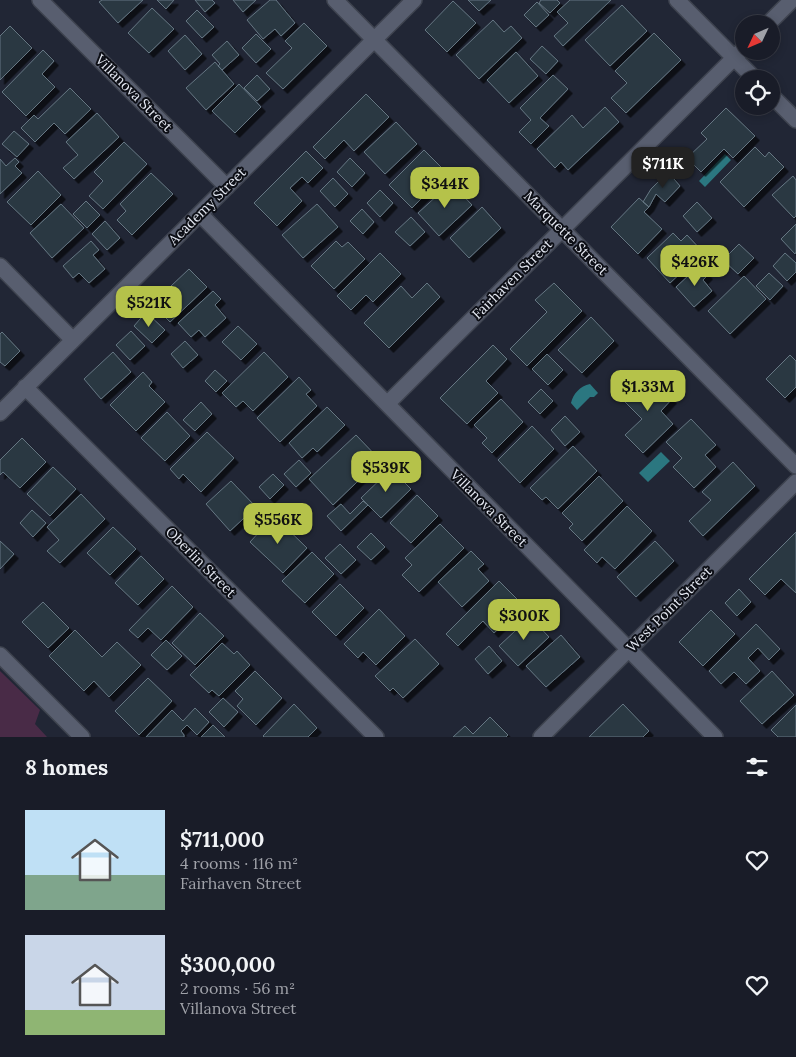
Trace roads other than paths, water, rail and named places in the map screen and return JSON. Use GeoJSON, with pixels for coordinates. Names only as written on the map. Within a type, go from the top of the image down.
{"type":"FeatureCollection","features":[{"type":"Feature","properties":{"kind":"street","name":"Villanova Street"},"geometry":{"type":"LineString","coordinates":[[40,0],[227,187]]}},
{"type":"Feature","properties":{"kind":"street","name":"Marquette Street"},"geometry":{"type":"LineString","coordinates":[[335,0],[796,466]]}},
{"type":"Feature","properties":{"kind":"street","name":"Academy Street"},"geometry":{"type":"LineString","coordinates":[[0,413],[414,0]]}},
{"type":"Feature","properties":{"kind":"street"},"geometry":{"type":"LineString","coordinates":[[677,0],[735,50]]}},
{"type":"Feature","properties":{"kind":"street"},"geometry":{"type":"LineString","coordinates":[[777,15],[792,0]]}},
{"type":"Feature","properties":{"kind":"street","name":"Fairhaven Street"},"geometry":{"type":"LineString","coordinates":[[387,404],[735,57]]}},
{"type":"Feature","properties":{"kind":"street"},"geometry":{"type":"LineString","coordinates":[[780,104],[796,120]]}},
{"type":"Feature","properties":{"kind":"street","name":"Villanova Street"},"geometry":{"type":"LineString","coordinates":[[200,214],[715,737]]}},
{"type":"Feature","properties":{"kind":"street"},"geometry":{"type":"LineString","coordinates":[[0,266],[73,340]]}},
{"type":"Feature","properties":{"kind":"street","name":"Oberlin Street"},"geometry":{"type":"LineString","coordinates":[[25,387],[376,737]]}},
{"type":"Feature","properties":{"kind":"street","name":"West Point Street"},"geometry":{"type":"LineString","coordinates":[[541,737],[796,482]]}},
{"type":"Feature","properties":{"kind":"street"},"geometry":{"type":"LineString","coordinates":[[0,655],[82,737]]}}]}
